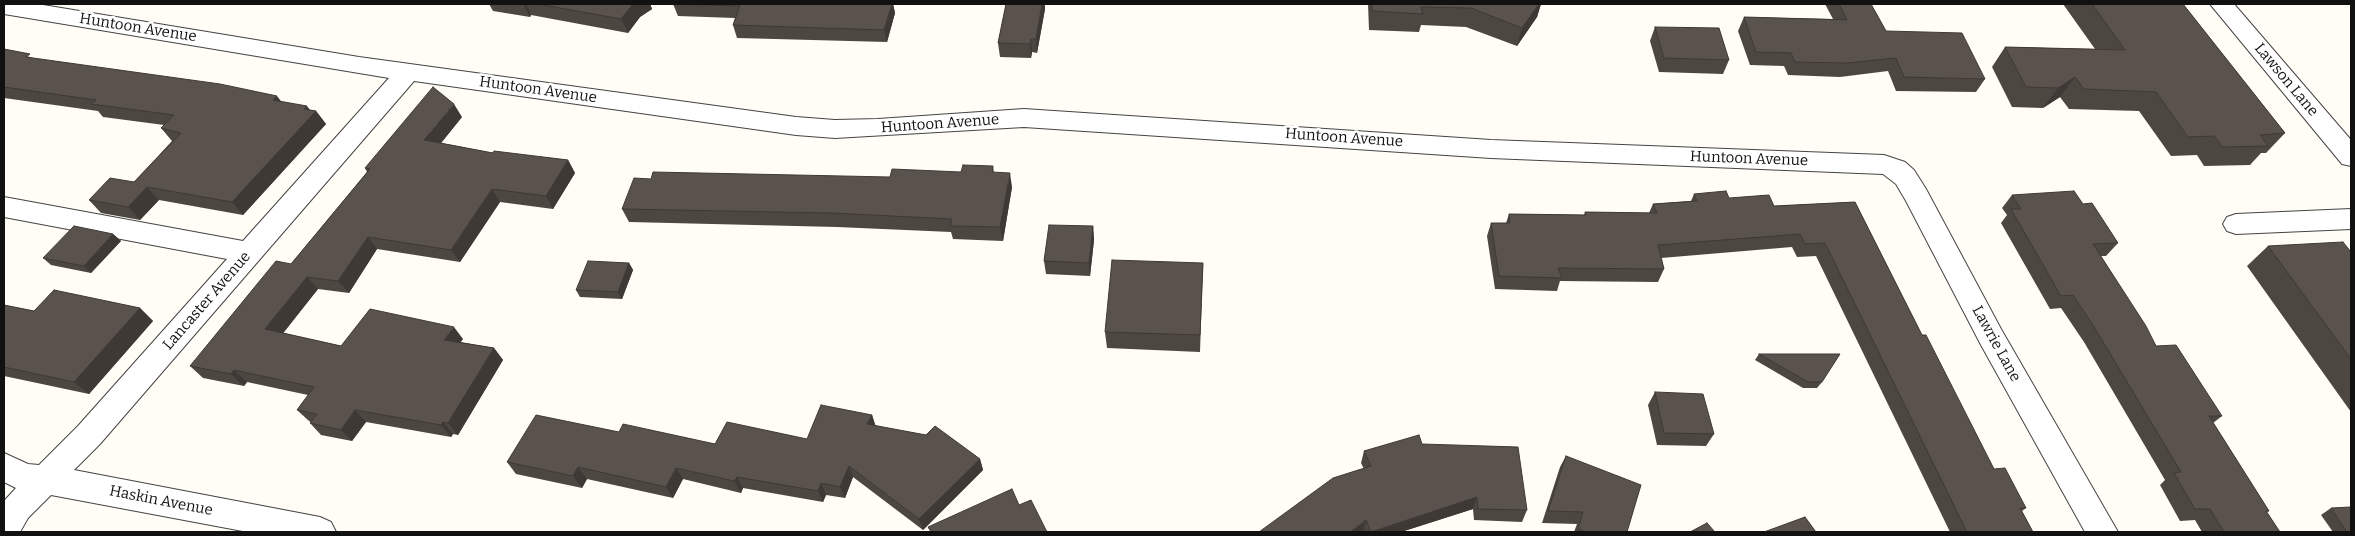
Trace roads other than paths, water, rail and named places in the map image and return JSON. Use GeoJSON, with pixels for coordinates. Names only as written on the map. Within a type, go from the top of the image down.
{"type":"FeatureCollection","features":[{"type":"Feature","properties":{"kind":"street","name":"Lawson Lane"},"geometry":{"type":"LineString","coordinates":[[2221,4],[2351,157]]}},
{"type":"Feature","properties":{"kind":"street","name":"Huntoon Avenue"},"geometry":{"type":"LineString","coordinates":[[4,6],[408,72],[713,115],[834,129],[1024,118],[1491,149],[1884,164]]}},
{"type":"Feature","properties":{"kind":"street","name":"Lancaster Avenue"},"geometry":{"type":"LineString","coordinates":[[4,529],[17,508],[89,435],[408,72]]}},
{"type":"Feature","properties":{"kind":"street","name":"Lawrie Lane"},"geometry":{"type":"LineString","coordinates":[[1884,164],[1896,169],[1905,177],[1917,196],[1991,337],[2102,532]]}},
{"type":"Feature","properties":{"kind":"street"},"geometry":{"type":"LineString","coordinates":[[4,206],[250,252]]}},
{"type":"Feature","properties":{"kind":"street"},"geometry":{"type":"LineString","coordinates":[[2236,224],[2351,219]]}},
{"type":"Feature","properties":{"kind":"street","name":"Haskin Avenue"},"geometry":{"type":"LineString","coordinates":[[4,466],[25,477],[86,486],[320,532]]}}]}
